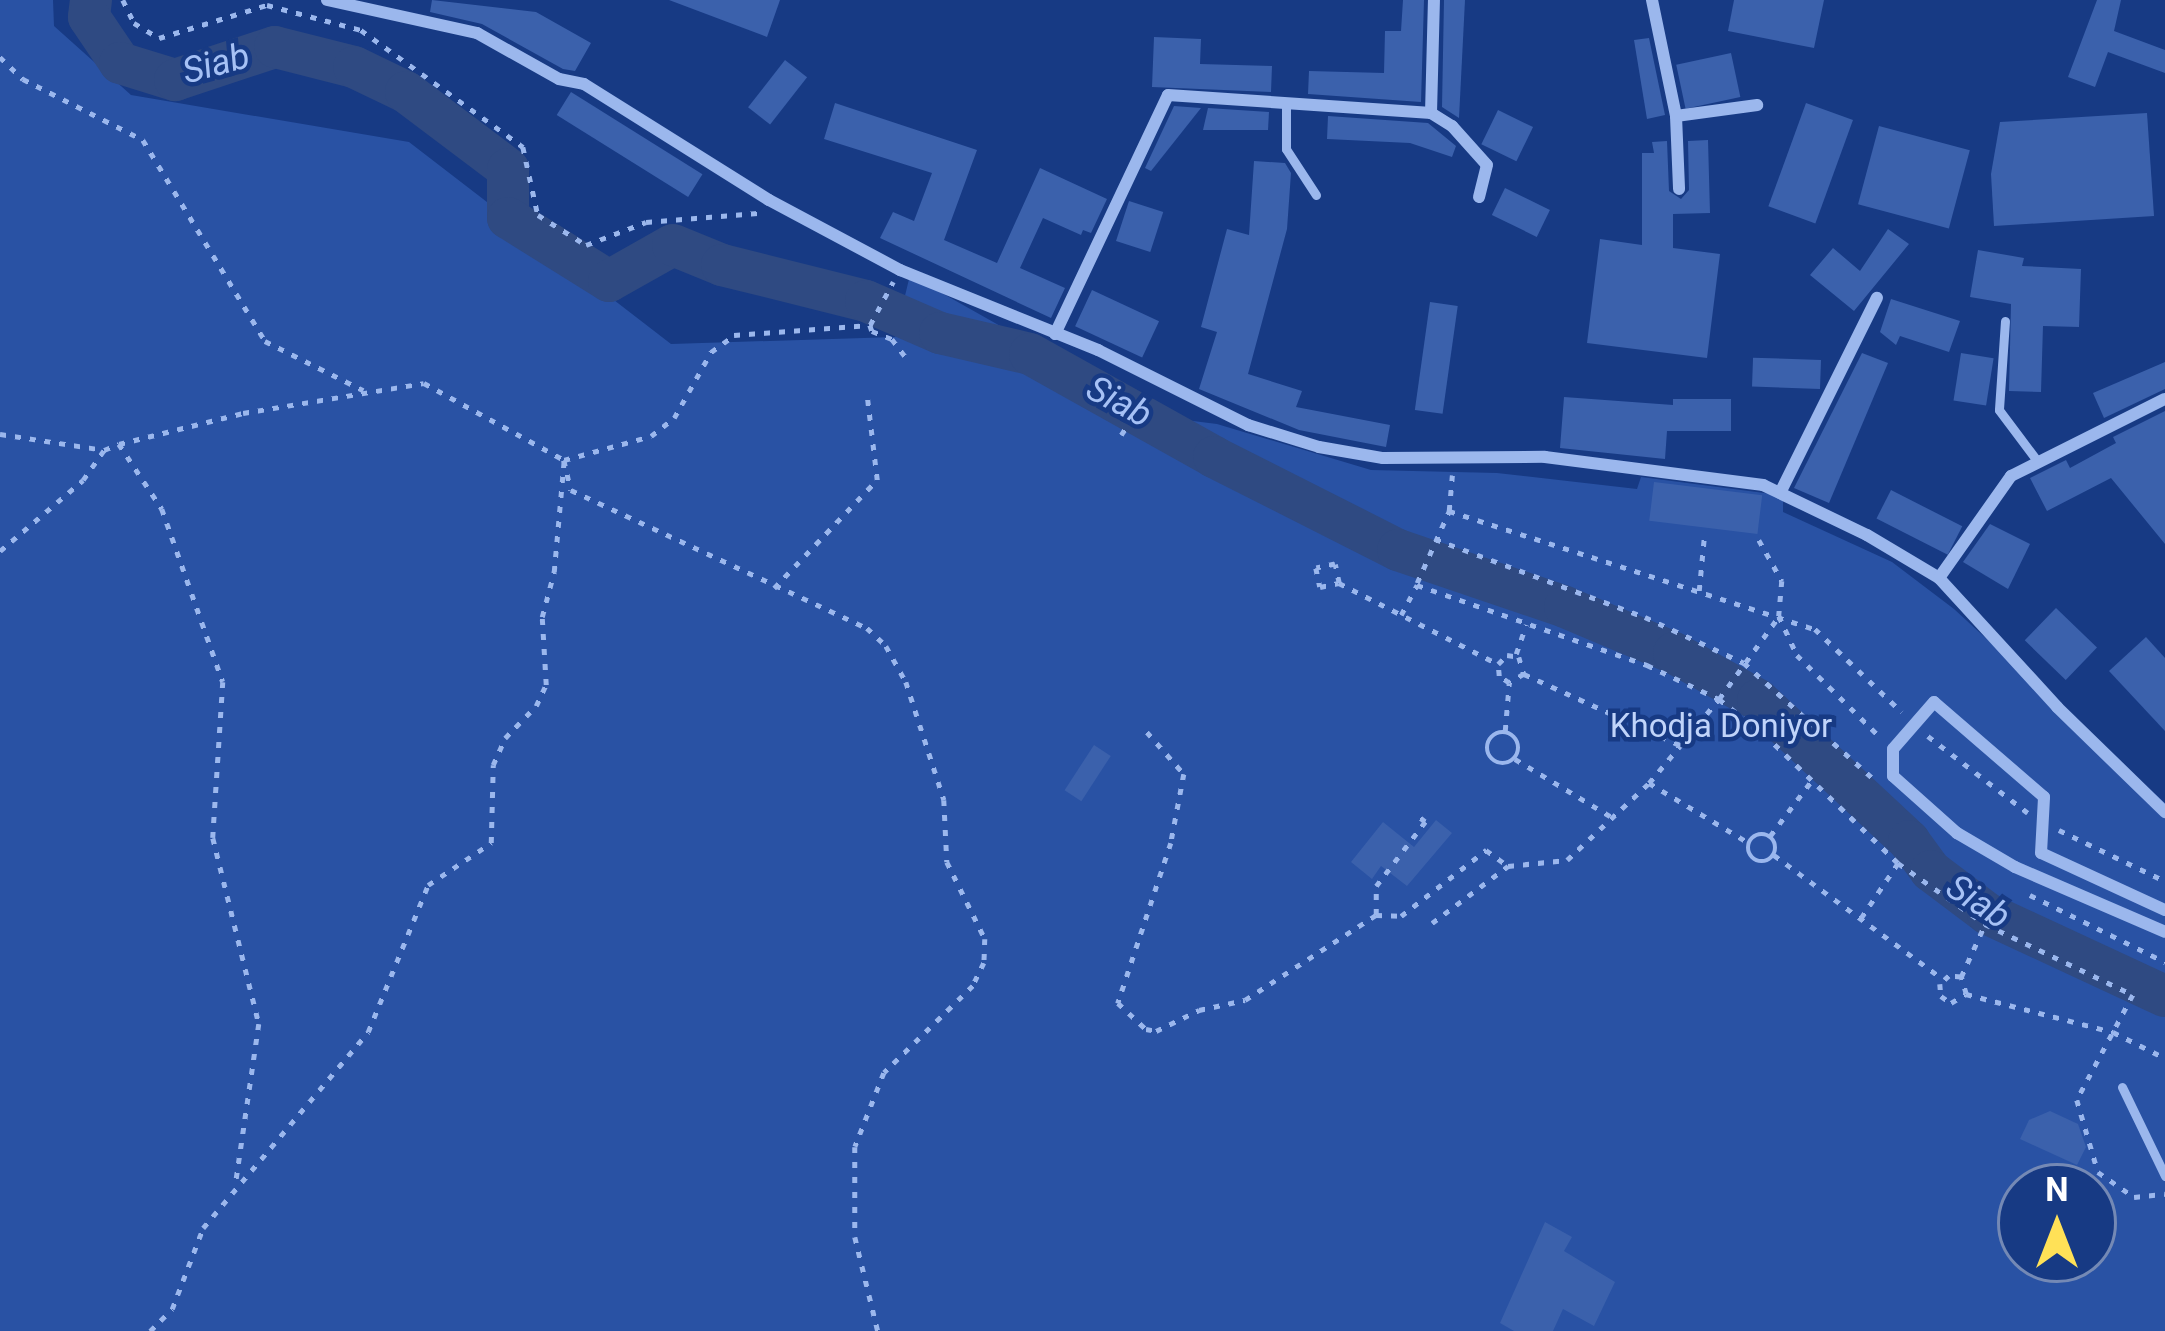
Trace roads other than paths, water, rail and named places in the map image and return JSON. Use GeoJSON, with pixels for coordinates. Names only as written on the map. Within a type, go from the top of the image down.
{"type":"FeatureCollection","features":[{"type":"Feature","properties":{"kind":"street"},"geometry":{"type":"LineString","coordinates":[[326,0],[477,33],[559,79],[584,84],[786,209],[900,270],[1055,334],[1247,425],[1319,447],[1383,458],[1545,458],[1673,471],[1780,493],[1867,535],[1939,578],[2056,707],[2165,812]]}},
{"type":"Feature","properties":{"kind":"street"},"geometry":{"type":"LineString","coordinates":[[1431,113],[1434,0]]}},
{"type":"Feature","properties":{"kind":"street"},"geometry":{"type":"LineString","coordinates":[[1652,0],[1676,116],[1679,189]]}},
{"type":"Feature","properties":{"kind":"street"},"geometry":{"type":"LineString","coordinates":[[1055,334],[1168,94],[1431,113],[1452,126],[1487,164],[1479,196]]}},
{"type":"Feature","properties":{"kind":"street"},"geometry":{"type":"LineString","coordinates":[[1676,116],[1757,105]]}},
{"type":"Feature","properties":{"kind":"street"},"geometry":{"type":"LineString","coordinates":[[1780,493],[1877,298]]}},
{"type":"Feature","properties":{"kind":"street"},"geometry":{"type":"LineString","coordinates":[[1939,578],[2011,476],[2165,399]]}},
{"type":"Feature","properties":{"kind":"street"},"geometry":{"type":"LineString","coordinates":[[2165,910],[2041,854],[2044,797],[1934,702],[1893,749],[1893,776],[1957,833],[2015,867],[2165,932]]}},
{"type":"Feature","properties":{"kind":"lane"},"geometry":{"type":"LineString","coordinates":[[1286,103],[1286,149],[1316,195]]}},
{"type":"Feature","properties":{"kind":"lane"},"geometry":{"type":"LineString","coordinates":[[2005,322],[1999,410],[2038,462]]}},
{"type":"Feature","properties":{"kind":"lane"},"geometry":{"type":"LineString","coordinates":[[2122,1087],[2165,1176]]}},
{"type":"Feature","properties":{"kind":"waterway","name":"Siab"},"geometry":{"type":"LineString","coordinates":[[91,0],[89,17],[120,63],[175,80],[275,47],[354,67],[406,92],[508,169],[508,218],[609,281],[673,245],[722,265],[866,301],[940,333],[1030,354],[1214,457],[1398,550],[1565,607],[1674,653],[1758,700],[1909,841],[1931,871],[1988,914],[2165,996]]}},
{"type":"Feature","properties":{"kind":"park label","name":"Khodja Doniyor"},"geometry":{"type":"Point","coordinates":[1721,726]}}]}
